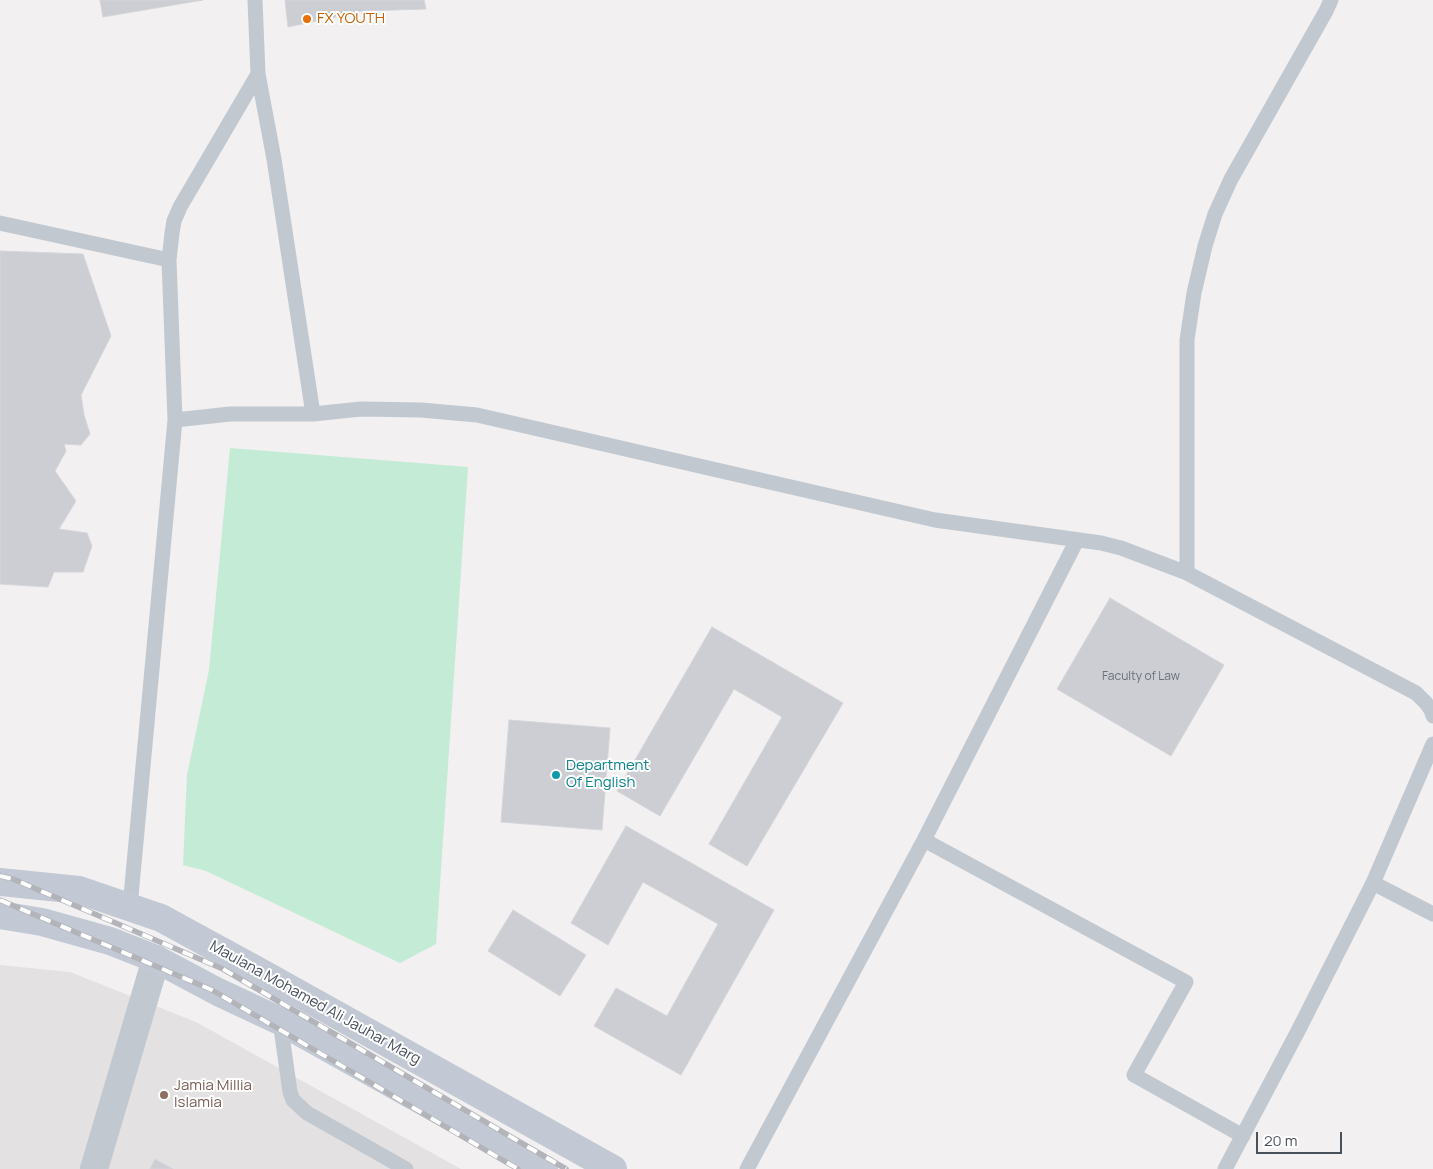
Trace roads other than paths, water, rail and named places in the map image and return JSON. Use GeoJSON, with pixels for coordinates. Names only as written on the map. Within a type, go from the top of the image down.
{"type":"FeatureCollection","features":[{"type":"Feature","properties":{"kind":"main road","name":"Maulana Mohamed Ali Jauhar Marg"},"geometry":{"type":"LineString","coordinates":[[0,882],[79,890],[161,918],[614,1169]]}},
{"type":"Feature","properties":{"kind":"main road"},"geometry":{"type":"LineString","coordinates":[[0,915],[50,925],[110,941],[156,959],[218,992],[280,1021],[544,1169]]}},
{"type":"Feature","properties":{"kind":"street"},"geometry":{"type":"LineString","coordinates":[[94,1169],[156,959]]}},
{"type":"Feature","properties":{"kind":"lane"},"geometry":{"type":"LineString","coordinates":[[255,0],[258,74],[275,168],[313,414]]}},
{"type":"Feature","properties":{"kind":"lane"},"geometry":{"type":"LineString","coordinates":[[1187,573],[1187,340],[1194,293],[1205,246],[1215,214],[1231,179],[1331,0]]}},
{"type":"Feature","properties":{"kind":"lane"},"geometry":{"type":"LineString","coordinates":[[130,907],[175,420],[170,260],[172,232],[180,207],[258,74]]}},
{"type":"Feature","properties":{"kind":"lane"},"geometry":{"type":"LineString","coordinates":[[0,223],[170,260]]}},
{"type":"Feature","properties":{"kind":"lane"},"geometry":{"type":"LineString","coordinates":[[175,420],[230,414],[313,414],[361,409],[421,410],[477,415],[935,520],[1101,543],[1121,548],[1187,573],[1416,693],[1426,703],[1433,716]]}},
{"type":"Feature","properties":{"kind":"lane"},"geometry":{"type":"LineString","coordinates":[[747,1169],[924,840],[1076,540]]}},
{"type":"Feature","properties":{"kind":"lane"},"geometry":{"type":"LineString","coordinates":[[1225,1169],[1298,1032],[1373,883],[1433,744]]}},
{"type":"Feature","properties":{"kind":"lane"},"geometry":{"type":"LineString","coordinates":[[924,840],[1186,982],[1134,1075],[1243,1136]]}},
{"type":"Feature","properties":{"kind":"lane"},"geometry":{"type":"LineString","coordinates":[[1373,883],[1433,914]]}},
{"type":"Feature","properties":{"kind":"lane"},"geometry":{"type":"LineString","coordinates":[[280,1021],[290,1092],[293,1100],[307,1113],[406,1169]]}},
{"type":"Feature","properties":{"kind":"railway"},"geometry":{"type":"LineString","coordinates":[[0,876],[13,879],[223,969],[566,1169]]}},
{"type":"Feature","properties":{"kind":"railway"},"geometry":{"type":"LineString","coordinates":[[0,900],[212,990],[518,1169]]}},
{"type":"Feature","properties":{"kind":"place","name":"FX YOUTH"},"geometry":{"type":"Point","coordinates":[307,19]}},
{"type":"Feature","properties":{"kind":"place","name":"Department Of English"},"geometry":{"type":"Point","coordinates":[556,775]}},
{"type":"Feature","properties":{"kind":"place","name":"Jamia Millia Islamia"},"geometry":{"type":"Point","coordinates":[164,1095]}}]}
